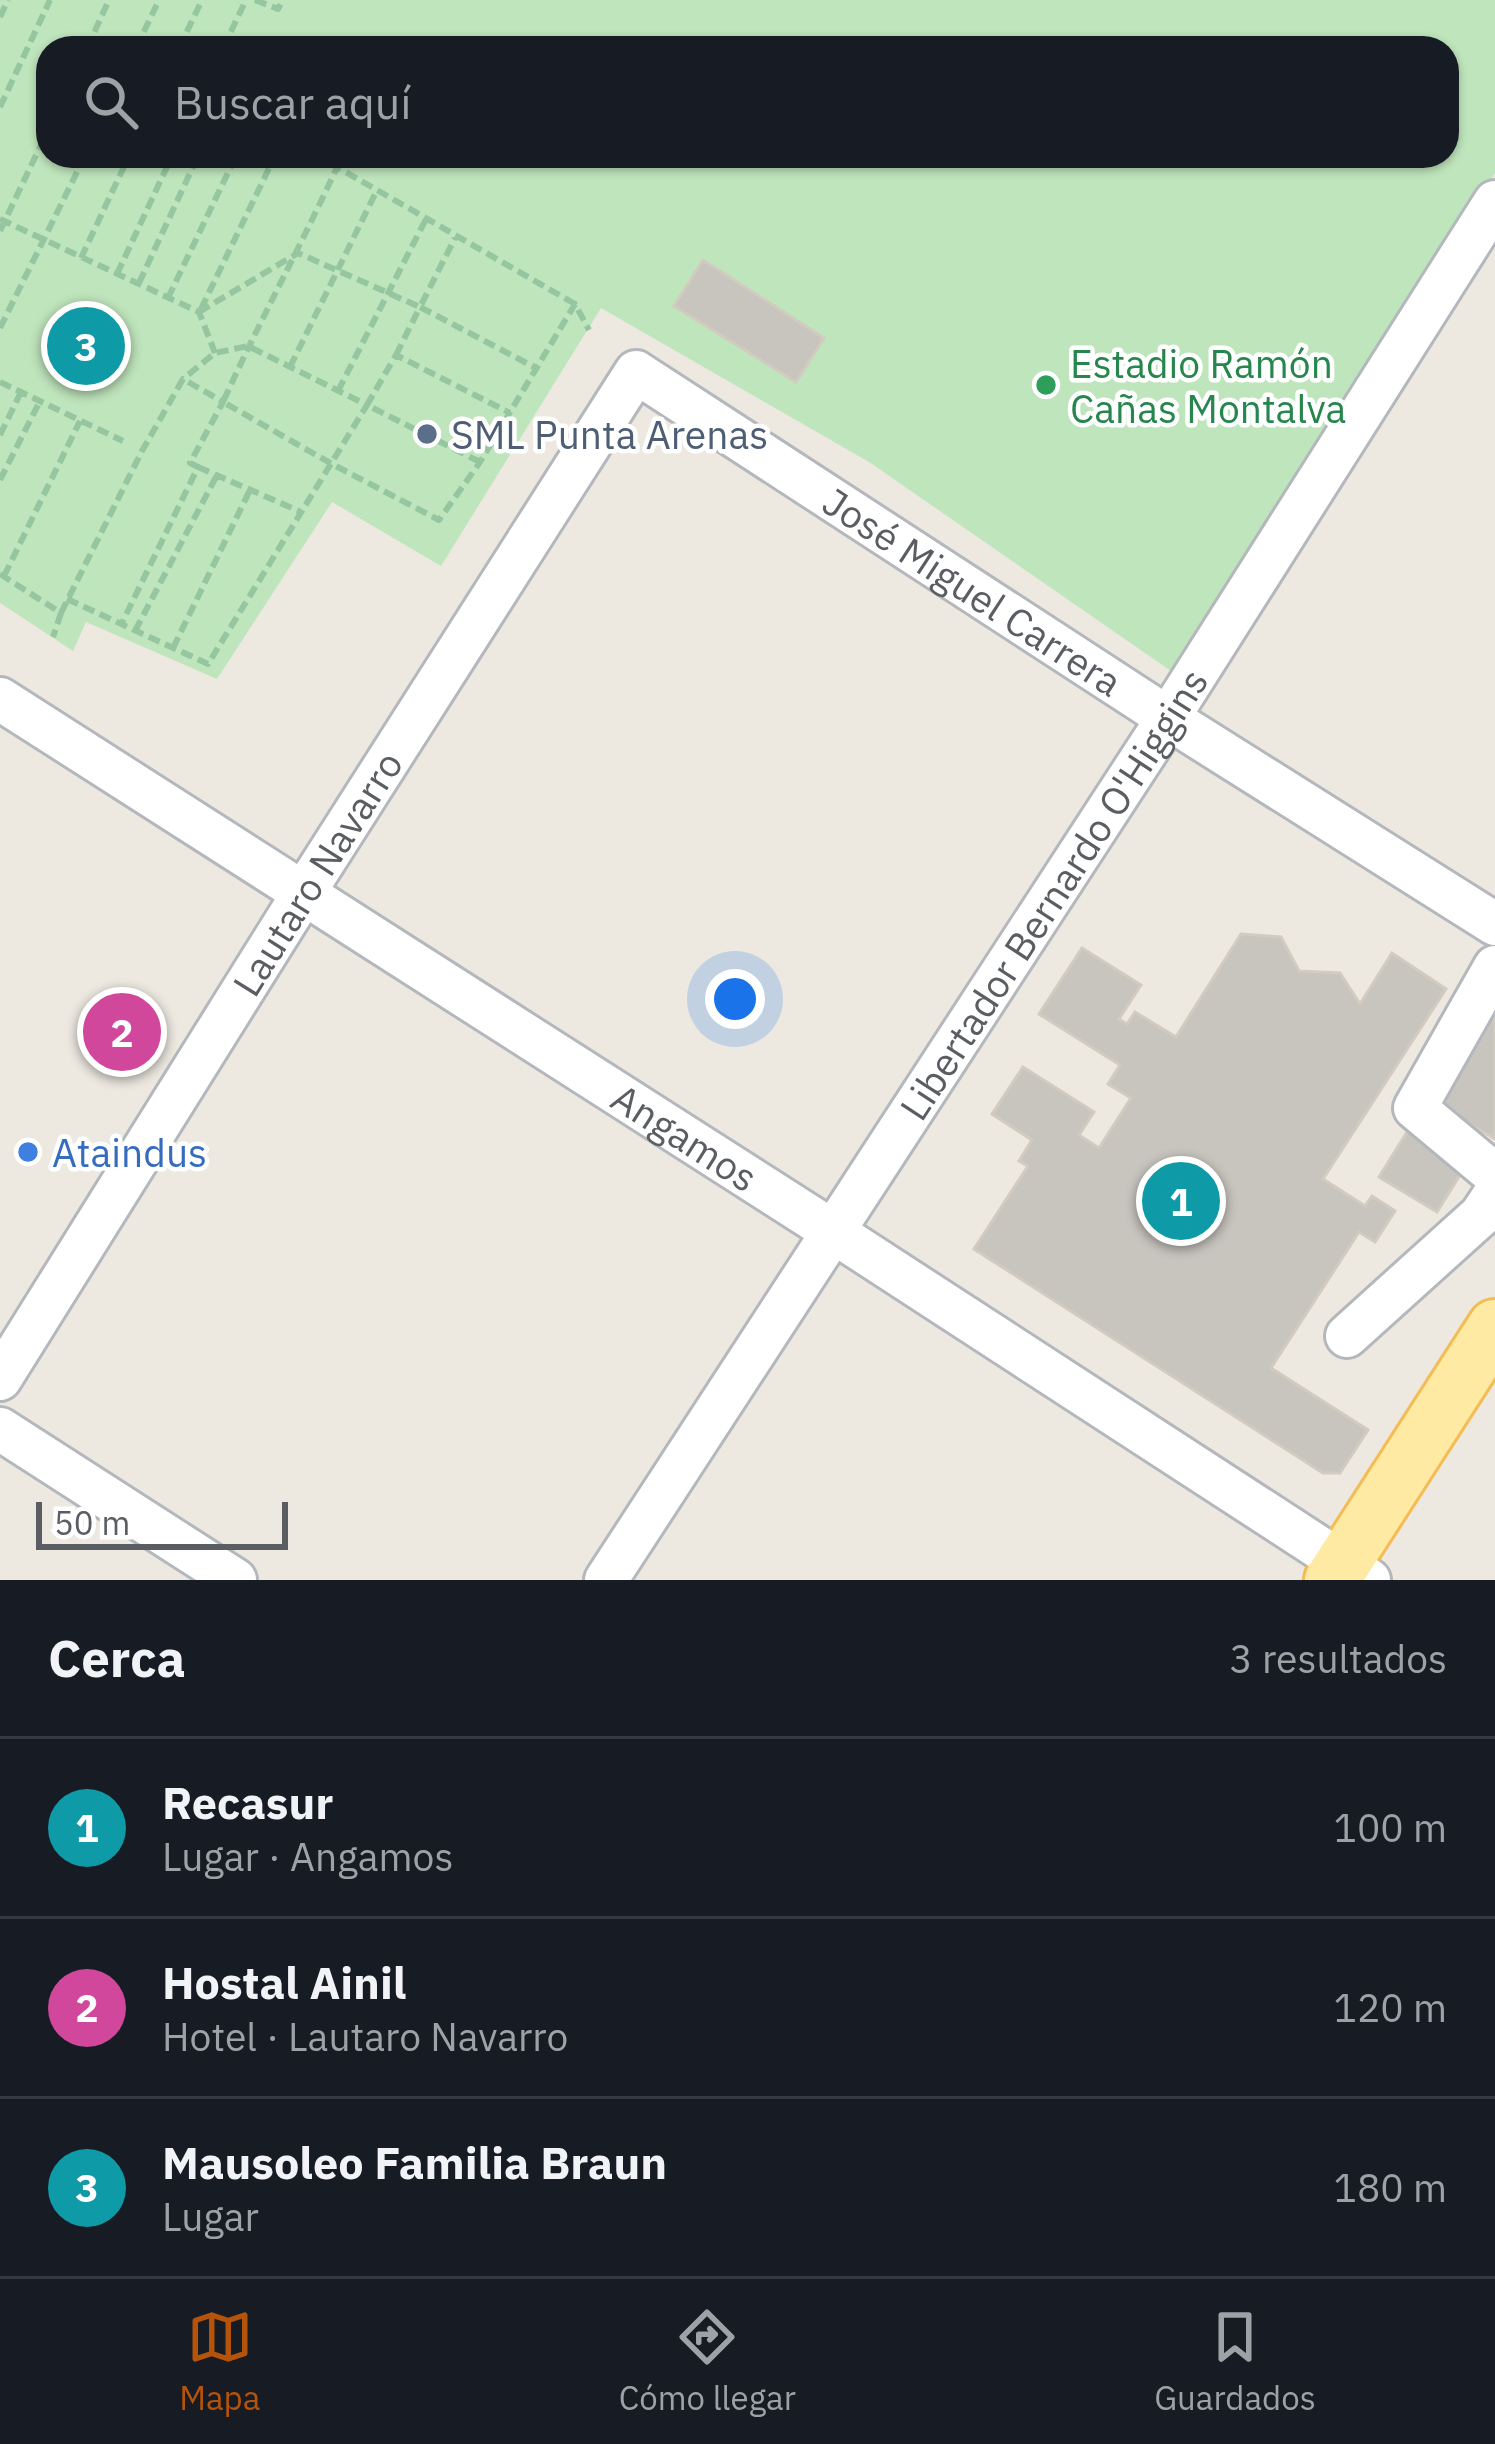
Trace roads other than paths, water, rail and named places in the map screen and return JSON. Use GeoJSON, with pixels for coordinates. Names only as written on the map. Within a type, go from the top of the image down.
{"type":"FeatureCollection","features":[{"type":"Feature","properties":{"kind":"main road"},"geometry":{"type":"LineString","coordinates":[[1348,1575],[1495,1327]]}},
{"type":"Feature","properties":{"kind":"street","name":"Libertador Bernardo O'Higgins"},"geometry":{"type":"LineString","coordinates":[[606,1580],[1168,718],[1495,202]]}},
{"type":"Feature","properties":{"kind":"street","name":"José Miguel Carrera"},"geometry":{"type":"LineString","coordinates":[[636,372],[1495,924]]}},
{"type":"Feature","properties":{"kind":"street","name":"Lautaro Navarro"},"geometry":{"type":"LineString","coordinates":[[0,1379],[636,372]]}},
{"type":"Feature","properties":{"kind":"street","name":"Angamos"},"geometry":{"type":"LineString","coordinates":[[0,700],[832,1231],[1348,1575]]}},
{"type":"Feature","properties":{"kind":"street"},"geometry":{"type":"LineString","coordinates":[[1495,967],[1415,1108],[1495,1178]]}},
{"type":"Feature","properties":{"kind":"street"},"geometry":{"type":"LineString","coordinates":[[1347,1336],[1481,1215],[1495,1194]]}},
{"type":"Feature","properties":{"kind":"street"},"geometry":{"type":"LineString","coordinates":[[0,1429],[235,1580]]}},
{"type":"Feature","properties":{"kind":"place","name":"Mausoleo Familia Braun"},"geometry":{"type":"Point","coordinates":[86,346]}},
{"type":"Feature","properties":{"kind":"place","name":"Estadio Ramón Cañas Montalva"},"geometry":{"type":"Point","coordinates":[1046,385]}},
{"type":"Feature","properties":{"kind":"place","name":"SML Punta Arenas"},"geometry":{"type":"Point","coordinates":[427,434]}},
{"type":"Feature","properties":{"kind":"place","name":"Hostal Ainil"},"geometry":{"type":"Point","coordinates":[122,1032]}},
{"type":"Feature","properties":{"kind":"place","name":"Ataindus"},"geometry":{"type":"Point","coordinates":[28,1152]}},
{"type":"Feature","properties":{"kind":"place","name":"Recasur"},"geometry":{"type":"Point","coordinates":[1181,1201]}}]}
